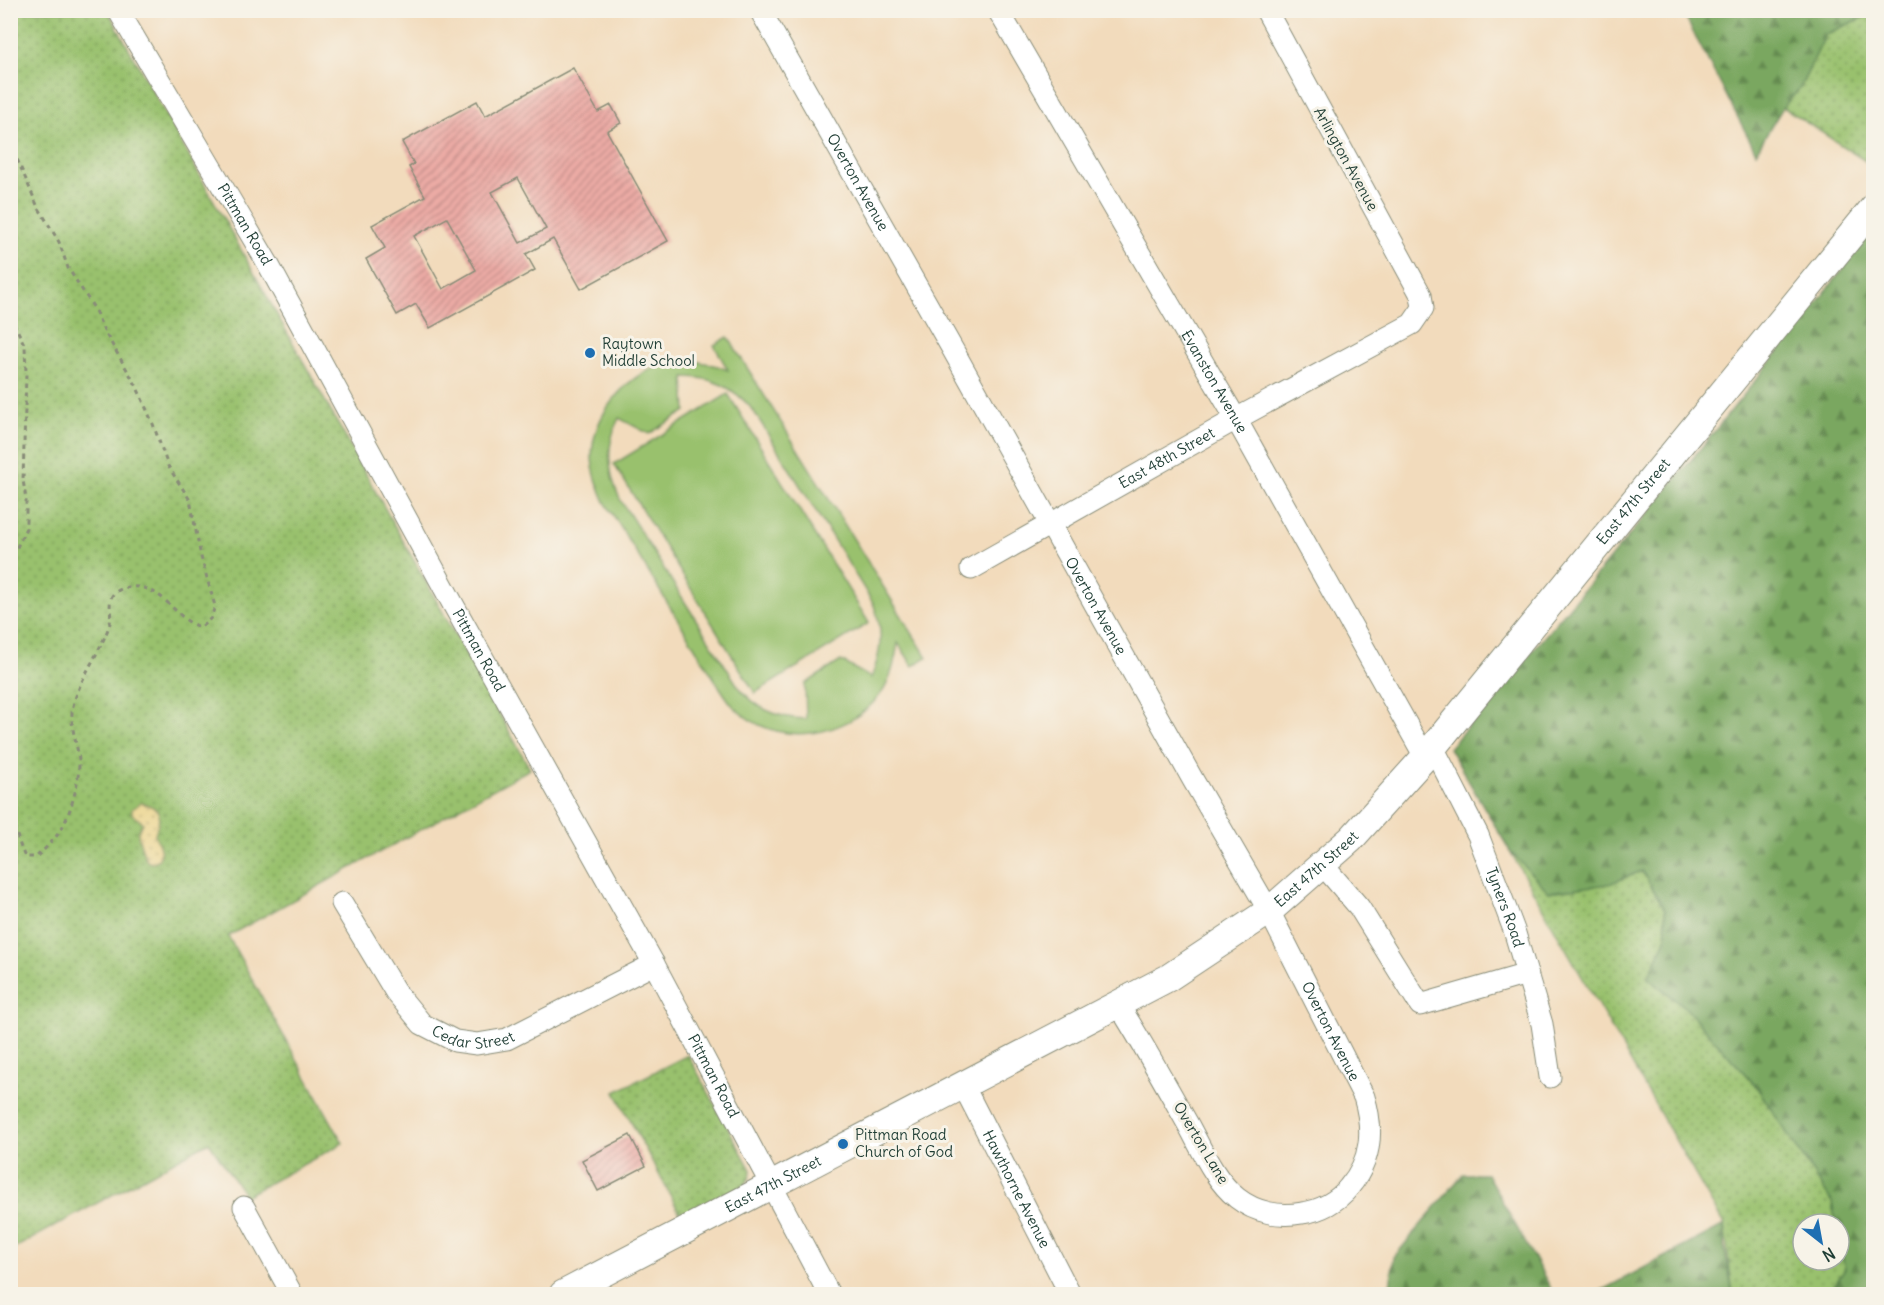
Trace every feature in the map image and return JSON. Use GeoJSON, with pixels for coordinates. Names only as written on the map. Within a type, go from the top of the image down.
{"type":"FeatureCollection","features":[{"type":"Feature","properties":{"kind":"main road","name":"East 47th Street"},"geometry":{"type":"LineString","coordinates":[[563,1294],[1168,978],[1269,911],[1351,839],[1429,752],[1874,207]]}},
{"type":"Feature","properties":{"kind":"street","name":"Pittman Road"},"geometry":{"type":"LineString","coordinates":[[118,10],[267,262],[454,606],[654,964],[829,1294]]}},
{"type":"Feature","properties":{"kind":"street","name":"Overton Avenue"},"geometry":{"type":"LineString","coordinates":[[760,10],[1269,911],[1364,1097],[1370,1117],[1370,1144],[1364,1164],[1345,1192],[1328,1205]]}},
{"type":"Feature","properties":{"kind":"street","name":"Evanston Avenue"},"geometry":{"type":"LineString","coordinates":[[998,10],[1429,752]]}},
{"type":"Feature","properties":{"kind":"street","name":"Arlington Avenue"},"geometry":{"type":"LineString","coordinates":[[1266,10],[1421,296],[1423,308]]}},
{"type":"Feature","properties":{"kind":"street","name":"East 48th Street"},"geometry":{"type":"LineString","coordinates":[[971,569],[1236,419],[1412,324],[1423,308]]}},
{"type":"Feature","properties":{"kind":"street","name":"Tyners Road"},"geometry":{"type":"LineString","coordinates":[[1429,752],[1478,836],[1514,930],[1542,1024],[1550,1077]]}},
{"type":"Feature","properties":{"kind":"street"},"geometry":{"type":"LineString","coordinates":[[1322,864],[1359,907],[1420,1005],[1527,974]]}},
{"type":"Feature","properties":{"kind":"street","name":"Cedar Street"},"geometry":{"type":"LineString","coordinates":[[342,903],[395,991],[415,1016],[422,1024],[455,1041],[477,1044],[507,1039],[654,964]]}},
{"type":"Feature","properties":{"kind":"street","name":"Overton Lane"},"geometry":{"type":"LineString","coordinates":[[1118,1004],[1145,1047],[1218,1178],[1237,1198],[1255,1209],[1275,1214],[1289,1215],[1309,1212],[1328,1205]]}},
{"type":"Feature","properties":{"kind":"street","name":"Hawthorne Avenue"},"geometry":{"type":"LineString","coordinates":[[963,1085],[1070,1294]]}},
{"type":"Feature","properties":{"kind":"street"},"geometry":{"type":"LineString","coordinates":[[244,1207],[292,1294]]}},
{"type":"Feature","properties":{"kind":"path"},"geometry":{"type":"LineString","coordinates":[[10,143],[34,198],[59,242],[68,268],[94,308],[104,331],[136,385],[168,466],[190,500],[201,557],[215,606],[212,618],[201,627],[190,625],[173,606],[156,593],[129,587],[116,591],[112,596],[111,620],[73,706],[71,722],[79,763],[72,804],[60,832],[36,857],[25,857],[18,843],[16,828],[10,814]]}},
{"type":"Feature","properties":{"kind":"path"},"geometry":{"type":"LineString","coordinates":[[10,315],[25,346],[26,373],[23,480],[26,499],[26,528],[10,562]]}},
{"type":"Feature","properties":{"kind":"green space"},"geometry":{"type":"Polygon","coordinates":[[[1873,10],[1873,13],[1826,34],[1800,88],[1783,107],[1756,152],[1682,11],[1873,10]]]}},
{"type":"Feature","properties":{"kind":"green space"},"geometry":{"type":"Polygon","coordinates":[[[11,11],[108,11],[530,769],[228,936],[343,1143],[245,1196],[209,1142],[11,1250],[11,11]]]}},
{"type":"Feature","properties":{"kind":"green space"},"geometry":{"type":"Polygon","coordinates":[[[1873,13],[1873,166],[1783,107],[1800,88],[1826,34],[1873,13]]]}},
{"type":"Feature","properties":{"kind":"green space"},"geometry":{"type":"Polygon","coordinates":[[[1873,230],[1873,1294],[1829,1294],[1843,1272],[1851,1272],[1851,1212],[1834,1212],[1832,1202],[1756,1086],[1684,1006],[1648,978],[1666,939],[1665,909],[1642,871],[1609,884],[1549,892],[1510,851],[1449,748],[1558,621],[1770,362],[1873,230]]]}},
{"type":"Feature","properties":{"kind":"green space"},"geometry":{"type":"Polygon","coordinates":[[[728,337],[927,657],[913,666],[898,643],[891,674],[883,691],[869,707],[851,720],[832,728],[811,733],[790,733],[769,729],[750,720],[733,706],[605,502],[597,481],[592,458],[593,442],[604,413],[613,400],[636,378],[664,364],[680,361],[697,362],[728,370],[714,345],[728,337]],[[684,377],[686,411],[649,434],[619,418],[614,428],[610,449],[611,470],[616,491],[738,686],[752,701],[768,711],[786,717],[806,719],[805,684],[841,661],[871,678],[878,659],[880,640],[877,613],[753,410],[723,385],[684,377]]]}},
{"type":"Feature","properties":{"kind":"green space"},"geometry":{"type":"Polygon","coordinates":[[[728,394],[869,623],[755,693],[614,464],[728,394]]]}},
{"type":"Feature","properties":{"kind":"green space"},"geometry":{"type":"Polygon","coordinates":[[[1510,851],[1549,892],[1642,871],[1665,909],[1666,939],[1648,978],[1684,1006],[1756,1086],[1832,1202],[1834,1212],[1791,1212],[1791,1272],[1844,1272],[1829,1294],[1733,1294],[1724,1225],[1510,851]]]}},
{"type":"Feature","properties":{"kind":"green space"},"geometry":{"type":"Polygon","coordinates":[[[688,1055],[751,1170],[745,1185],[682,1217],[615,1092],[688,1055]]]}},
{"type":"Feature","properties":{"kind":"green space"},"geometry":{"type":"Polygon","coordinates":[[[1463,1174],[1487,1174],[1554,1294],[1389,1294],[1394,1257],[1463,1174]]]}},
{"type":"Feature","properties":{"kind":"green space"},"geometry":{"type":"Polygon","coordinates":[[[1724,1225],[1724,1245],[1733,1294],[1595,1294],[1724,1225]]]}},
{"type":"Feature","properties":{"kind":"sand"},"geometry":{"type":"Polygon","coordinates":[[[141,803],[154,807],[159,814],[155,834],[161,854],[157,861],[152,863],[146,859],[139,838],[138,832],[143,823],[132,814],[132,809],[141,803]]]}},
{"type":"Feature","properties":{"kind":"building"},"geometry":{"type":"Polygon","coordinates":[[[573,68],[598,112],[611,105],[621,123],[607,131],[668,241],[581,289],[553,239],[526,254],[535,270],[430,328],[416,304],[397,315],[366,259],[385,248],[372,225],[425,196],[409,167],[414,164],[402,142],[477,101],[485,116],[573,68]],[[518,178],[492,192],[520,243],[546,229],[518,178]],[[447,218],[414,236],[443,289],[476,270],[447,218]]]}},
{"type":"Feature","properties":{"kind":"building"},"geometry":{"type":"Polygon","coordinates":[[[630,1135],[646,1166],[598,1191],[582,1160],[630,1135]]]}},
{"type":"Feature","properties":{"kind":"place","name":"Raytown Middle School"},"geometry":{"type":"Point","coordinates":[590,353]}},
{"type":"Feature","properties":{"kind":"place","name":"Pittman Road Church of God"},"geometry":{"type":"Point","coordinates":[843,1144]}}]}
